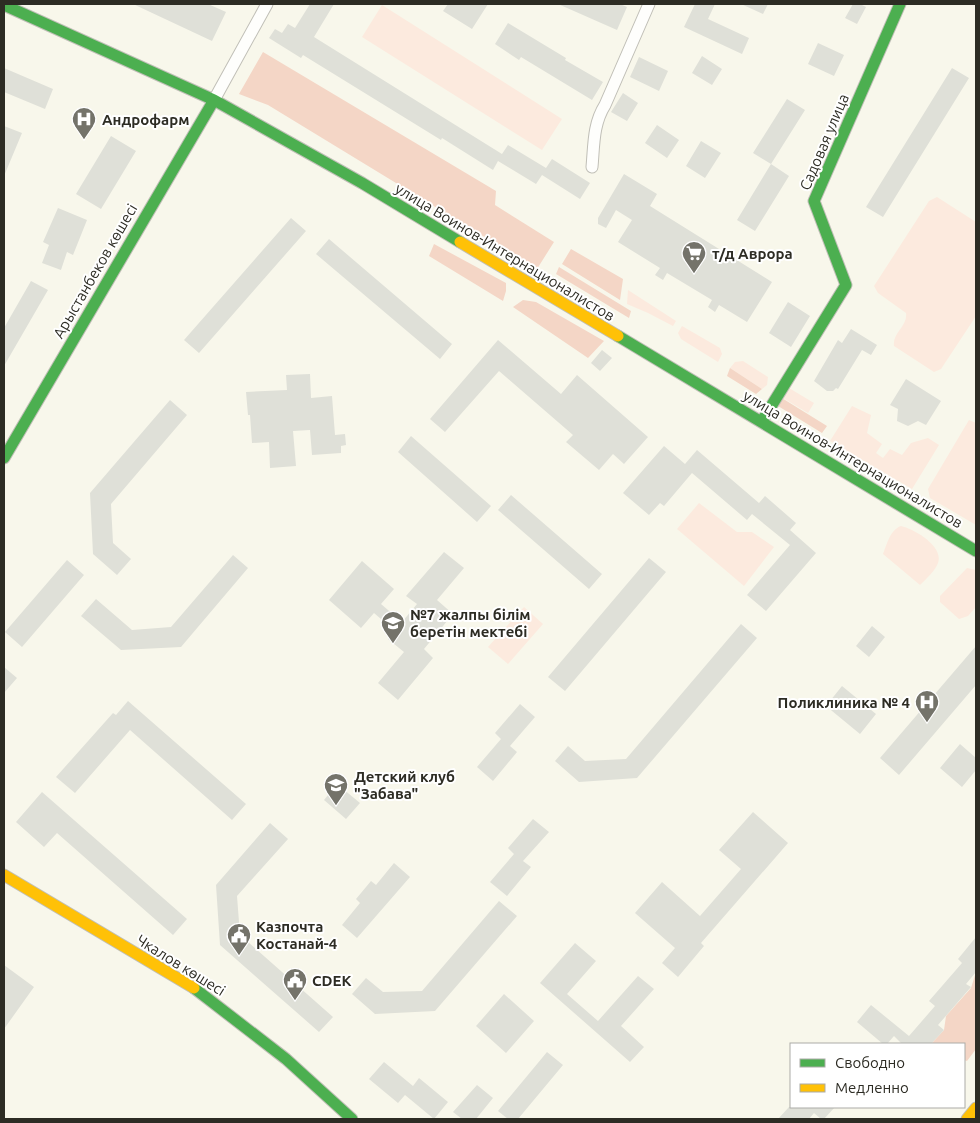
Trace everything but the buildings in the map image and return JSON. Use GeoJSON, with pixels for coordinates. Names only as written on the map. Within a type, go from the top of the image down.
{"type":"FeatureCollection","features":[{"type":"Feature","properties":{"kind":"street"},"geometry":{"type":"LineString","coordinates":[[214,100],[267,4]]}},
{"type":"Feature","properties":{"kind":"street"},"geometry":{"type":"LineString","coordinates":[[592,167],[594,130],[598,116],[605,105],[649,4]]}},
{"type":"Feature","properties":{"kind":"street","name":"Садовая улица"},"geometry":{"type":"LineString","coordinates":[[762,422],[846,285],[814,201],[900,4]]}},
{"type":"Feature","properties":{"kind":"street","name":"улица Воинов-Интернационалистов"},"geometry":{"type":"LineString","coordinates":[[4,5],[214,100],[362,184],[976,551]]}},
{"type":"Feature","properties":{"kind":"street","name":"Арыстанбеков көшесі"},"geometry":{"type":"LineString","coordinates":[[4,458],[214,100]]}},
{"type":"Feature","properties":{"kind":"street","name":"Чкалов көшесі"},"geometry":{"type":"LineString","coordinates":[[4,875],[202,993],[286,1059],[352,1119]]}},
{"type":"Feature","properties":{"kind":"street"},"geometry":{"type":"LineString","coordinates":[[967,1119],[976,1108]]}},
{"type":"Feature","properties":{"kind":"shaded area"},"geometry":{"type":"Polygon","coordinates":[[[382,5],[562,119],[542,150],[362,37],[382,5]]]}},
{"type":"Feature","properties":{"kind":"shaded area"},"geometry":{"type":"Polygon","coordinates":[[[263,52],[496,191],[495,205],[554,242],[537,269],[268,105],[239,94],[263,52]]]}},
{"type":"Feature","properties":{"kind":"shaded area"},"geometry":{"type":"Polygon","coordinates":[[[937,197],[976,222],[976,316],[941,369],[934,372],[894,346],[895,337],[905,322],[906,313],[878,293],[874,286],[929,201],[937,197]]]}},
{"type":"Feature","properties":{"kind":"shaded area"},"geometry":{"type":"Polygon","coordinates":[[[434,244],[506,283],[503,301],[429,256],[434,244]]]}},
{"type":"Feature","properties":{"kind":"shaded area"},"geometry":{"type":"Polygon","coordinates":[[[571,249],[623,279],[620,300],[562,264],[571,249]]]}},
{"type":"Feature","properties":{"kind":"shaded area"},"geometry":{"type":"Polygon","coordinates":[[[559,267],[631,311],[629,318],[556,274],[559,267]]]}},
{"type":"Feature","properties":{"kind":"shaded area"},"geometry":{"type":"Polygon","coordinates":[[[628,290],[676,321],[673,326],[627,304],[628,290]]]}},
{"type":"Feature","properties":{"kind":"shaded area"},"geometry":{"type":"Polygon","coordinates":[[[523,300],[536,302],[604,341],[588,358],[513,307],[523,300]]]}},
{"type":"Feature","properties":{"kind":"shaded area"},"geometry":{"type":"Polygon","coordinates":[[[682,326],[720,348],[722,354],[718,362],[681,339],[678,333],[682,326]]]}},
{"type":"Feature","properties":{"kind":"shaded area"},"geometry":{"type":"Polygon","coordinates":[[[743,361],[768,377],[767,385],[762,389],[730,368],[735,362],[743,361]]]}},
{"type":"Feature","properties":{"kind":"shaded area"},"geometry":{"type":"Polygon","coordinates":[[[730,368],[762,389],[756,394],[727,376],[730,368]]]}},
{"type":"Feature","properties":{"kind":"shaded area"},"geometry":{"type":"Polygon","coordinates":[[[789,388],[814,403],[808,413],[783,398],[789,388]]]}},
{"type":"Feature","properties":{"kind":"shaded area"},"geometry":{"type":"Polygon","coordinates":[[[777,395],[827,426],[822,433],[778,406],[777,395]]]}},
{"type":"Feature","properties":{"kind":"shaded area"},"geometry":{"type":"Polygon","coordinates":[[[852,406],[871,415],[867,433],[882,444],[876,453],[883,458],[890,449],[902,455],[911,443],[928,438],[939,445],[912,489],[830,441],[852,406]]]}},
{"type":"Feature","properties":{"kind":"shaded area"},"geometry":{"type":"Polygon","coordinates":[[[969,420],[976,423],[976,525],[930,498],[928,489],[969,420]]]}},
{"type":"Feature","properties":{"kind":"shaded area"},"geometry":{"type":"Polygon","coordinates":[[[699,503],[737,532],[752,532],[774,547],[744,586],[677,529],[699,503]]]}},
{"type":"Feature","properties":{"kind":"shaded area"},"geometry":{"type":"Polygon","coordinates":[[[901,526],[927,539],[937,550],[938,563],[920,585],[883,554],[892,534],[901,526]]]}},
{"type":"Feature","properties":{"kind":"shaded area"},"geometry":{"type":"Polygon","coordinates":[[[967,568],[976,570],[976,607],[968,616],[959,619],[940,602],[940,596],[967,568]]]}},
{"type":"Feature","properties":{"kind":"shaded area"},"geometry":{"type":"Polygon","coordinates":[[[524,607],[543,624],[508,664],[488,647],[524,607]]]}},
{"type":"Feature","properties":{"kind":"shaded area"},"geometry":{"type":"Polygon","coordinates":[[[976,972],[976,1049],[967,1061],[965,1060],[965,1043],[932,1043],[944,1030],[946,1016],[971,988],[976,972]]]}},
{"type":"Feature","properties":{"kind":"traffic: fast"},"geometry":{"type":"LineString","coordinates":[[762,421],[846,285],[814,201],[900,4]]}},
{"type":"Feature","properties":{"kind":"traffic: fast"},"geometry":{"type":"LineString","coordinates":[[4,5],[214,100],[362,183],[460,242]]}},
{"type":"Feature","properties":{"kind":"traffic: fast"},"geometry":{"type":"LineString","coordinates":[[4,458],[214,100]]}},
{"type":"Feature","properties":{"kind":"traffic: fast"},"geometry":{"type":"LineString","coordinates":[[618,336],[976,551]]}},
{"type":"Feature","properties":{"kind":"traffic: fast"},"geometry":{"type":"LineString","coordinates":[[194,988],[286,1059],[352,1119]]}},
{"type":"Feature","properties":{"kind":"traffic: slow"},"geometry":{"type":"LineString","coordinates":[[460,242],[618,336]]}},
{"type":"Feature","properties":{"kind":"traffic: slow"},"geometry":{"type":"LineString","coordinates":[[4,875],[194,988]]}},
{"type":"Feature","properties":{"kind":"traffic: slow"},"geometry":{"type":"LineString","coordinates":[[967,1119],[976,1108]]}},
{"type":"Feature","properties":{"kind":"place","name":"Андрофарм"},"geometry":{"type":"Point","coordinates":[84,140]}},
{"type":"Feature","properties":{"kind":"place","name":"т/д Аврора"},"geometry":{"type":"Point","coordinates":[694,274]}},
{"type":"Feature","properties":{"kind":"place","name":"№7 жалпы білім беретін мектебі"},"geometry":{"type":"Point","coordinates":[393,644]}},
{"type":"Feature","properties":{"kind":"place","name":"Поликлиника № 4"},"geometry":{"type":"Point","coordinates":[927,723]}},
{"type":"Feature","properties":{"kind":"place","name":"Детский клуб \"Забава\""},"geometry":{"type":"Point","coordinates":[336,806]}},
{"type":"Feature","properties":{"kind":"place","name":"Казпочта Костанай-4"},"geometry":{"type":"Point","coordinates":[239,956]}},
{"type":"Feature","properties":{"kind":"place","name":"CDEK"},"geometry":{"type":"Point","coordinates":[295,1001]}}]}
